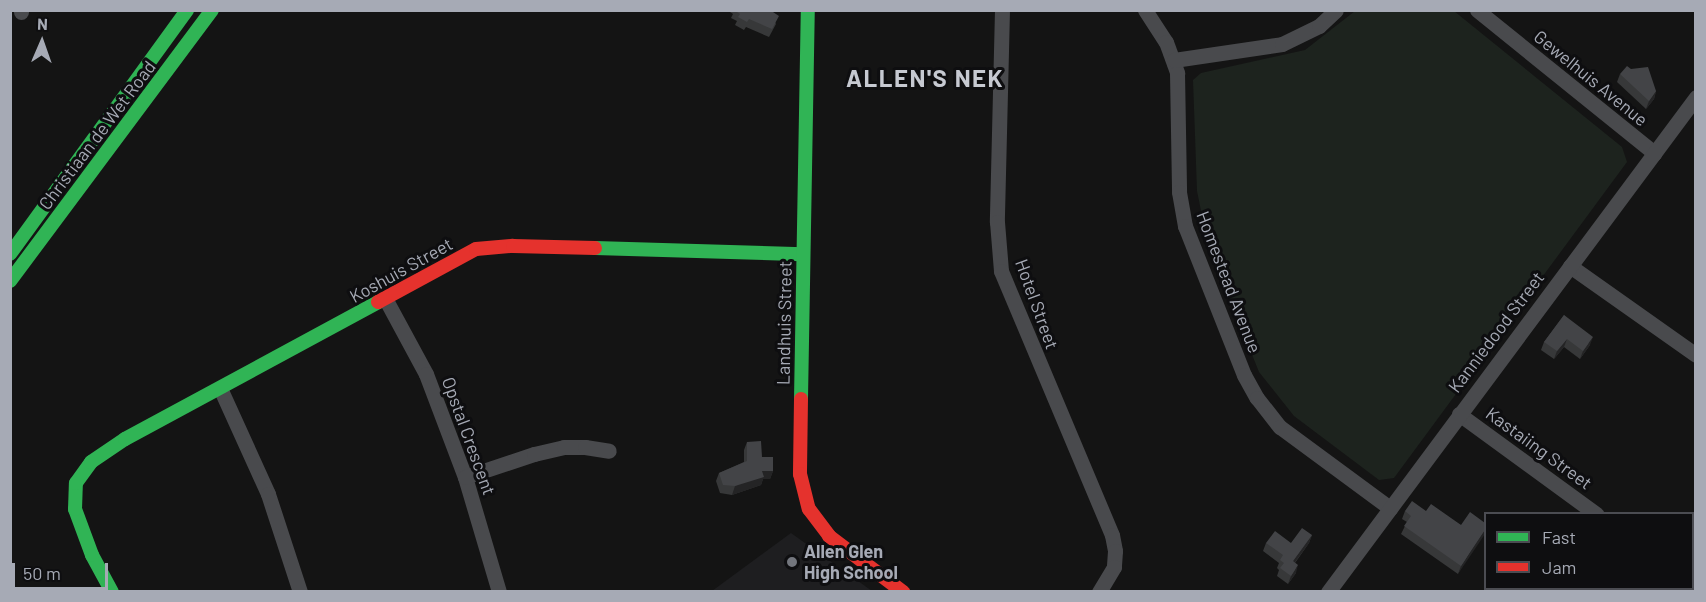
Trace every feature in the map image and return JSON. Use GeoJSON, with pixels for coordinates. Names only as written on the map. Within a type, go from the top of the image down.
{"type":"FeatureCollection","features":[{"type":"Feature","properties":{"kind":"street","name":"Christiaan de Wet Road"},"geometry":{"type":"LineString","coordinates":[[10,254],[187,10]]}},
{"type":"Feature","properties":{"kind":"street","name":"Christiaan de Wet Road"},"geometry":{"type":"LineString","coordinates":[[10,280],[212,10]]}},
{"type":"Feature","properties":{"kind":"street","name":"Landhuis Street"},"geometry":{"type":"LineString","coordinates":[[808,10],[800,474],[806,500],[813,516],[829,536],[903,591]]}},
{"type":"Feature","properties":{"kind":"street","name":"Hotel Street"},"geometry":{"type":"LineString","coordinates":[[1002,10],[997,222],[1001,271],[1112,535],[1114,567],[1099,591]]}},
{"type":"Feature","properties":{"kind":"street","name":"Homestead Avenue"},"geometry":{"type":"LineString","coordinates":[[1145,10],[1174,60],[1178,85],[1179,192],[1185,226],[1244,375],[1262,405],[1280,427],[1390,508]]}},
{"type":"Feature","properties":{"kind":"street"},"geometry":{"type":"LineString","coordinates":[[1174,60],[1282,44],[1319,26],[1336,10]]}},
{"type":"Feature","properties":{"kind":"street","name":"Gewelhuis Avenue"},"geometry":{"type":"LineString","coordinates":[[1477,10],[1654,153]]}},
{"type":"Feature","properties":{"kind":"street","name":"Kanniedood Street"},"geometry":{"type":"LineString","coordinates":[[1328,591],[1695,97]]}},
{"type":"Feature","properties":{"kind":"street","name":"Koshuis Street"},"geometry":{"type":"LineString","coordinates":[[112,591],[77,520],[74,495],[80,474],[101,453],[476,249],[494,247],[803,254]]}},
{"type":"Feature","properties":{"kind":"street"},"geometry":{"type":"LineString","coordinates":[[1570,266],[1695,355]]}},
{"type":"Feature","properties":{"kind":"street","name":"Opstal Crescent"},"geometry":{"type":"LineString","coordinates":[[386,300],[426,374],[465,477],[499,591]]}},
{"type":"Feature","properties":{"kind":"street"},"geometry":{"type":"LineString","coordinates":[[220,388],[268,494],[300,591]]}},
{"type":"Feature","properties":{"kind":"street","name":"Kastaiing Street"},"geometry":{"type":"LineString","coordinates":[[1459,414],[1595,512]]}},
{"type":"Feature","properties":{"kind":"street"},"geometry":{"type":"LineString","coordinates":[[465,477],[534,454],[564,447],[585,447],[609,451]]}},
{"type":"Feature","properties":{"kind":"shaded area"},"geometry":{"type":"Polygon","coordinates":[[[1355,11],[1454,11],[1622,147],[1627,162],[1394,478],[1379,480],[1294,416],[1259,372],[1208,245],[1197,191],[1193,80],[1201,73],[1305,50],[1355,11]]]}},
{"type":"Feature","properties":{"kind":"shaded area","name":"Allen Glen High School"},"geometry":{"type":"Polygon","coordinates":[[[791,533],[872,591],[712,591],[791,533]]]}},
{"type":"Feature","properties":{"kind":"building"},"geometry":{"type":"Polygon","coordinates":[[[734,10],[770,10],[779,16],[772,29],[749,19],[747,22],[738,17],[740,14],[734,10]]]}},
{"type":"Feature","properties":{"kind":"building"},"geometry":{"type":"Polygon","coordinates":[[[1627,66],[1631,69],[1648,67],[1656,91],[1649,101],[1620,74],[1627,66]]]}},
{"type":"Feature","properties":{"kind":"building"},"geometry":{"type":"Polygon","coordinates":[[[1564,315],[1593,337],[1583,351],[1567,339],[1557,351],[1544,342],[1564,315]]]}},
{"type":"Feature","properties":{"kind":"building"},"geometry":{"type":"Polygon","coordinates":[[[761,441],[762,457],[773,457],[773,471],[762,471],[764,477],[735,486],[723,485],[719,473],[747,461],[747,442],[761,441]]]}},
{"type":"Feature","properties":{"kind":"building"},"geometry":{"type":"Polygon","coordinates":[[[1412,501],[1426,511],[1431,504],[1461,525],[1470,512],[1484,522],[1484,532],[1461,566],[1404,526],[1411,516],[1405,511],[1412,501]]]}},
{"type":"Feature","properties":{"kind":"building"},"geometry":{"type":"Polygon","coordinates":[[[1302,528],[1312,535],[1293,561],[1298,565],[1291,576],[1280,568],[1284,563],[1280,560],[1283,555],[1266,543],[1275,531],[1291,543],[1302,528]]]}},
{"type":"Feature","properties":{"kind":"traffic: fast"},"geometry":{"type":"LineString","coordinates":[[10,254],[187,10]]}},
{"type":"Feature","properties":{"kind":"traffic: fast"},"geometry":{"type":"LineString","coordinates":[[10,281],[212,10]]}},
{"type":"Feature","properties":{"kind":"traffic: fast"},"geometry":{"type":"LineString","coordinates":[[801,399],[808,10]]}},
{"type":"Feature","properties":{"kind":"traffic: fast"},"geometry":{"type":"LineString","coordinates":[[595,248],[803,254]]}},
{"type":"Feature","properties":{"kind":"traffic: fast"},"geometry":{"type":"LineString","coordinates":[[112,592],[92,555],[75,509],[76,483],[91,462],[125,439],[378,302]]}},
{"type":"Feature","properties":{"kind":"traffic: jam"},"geometry":{"type":"LineString","coordinates":[[378,302],[476,249],[513,246],[595,248]]}},
{"type":"Feature","properties":{"kind":"traffic: jam"},"geometry":{"type":"LineString","coordinates":[[801,399],[800,474],[809,509],[829,536],[903,592]]}},
{"type":"Feature","properties":{"kind":"place","name":"Allen Glen High School"},"geometry":{"type":"Point","coordinates":[792,562]}},
{"type":"Feature","properties":{"kind":"district","name":"ALLEN'S NEK"},"geometry":{"type":"Point","coordinates":[925,78]}}]}
